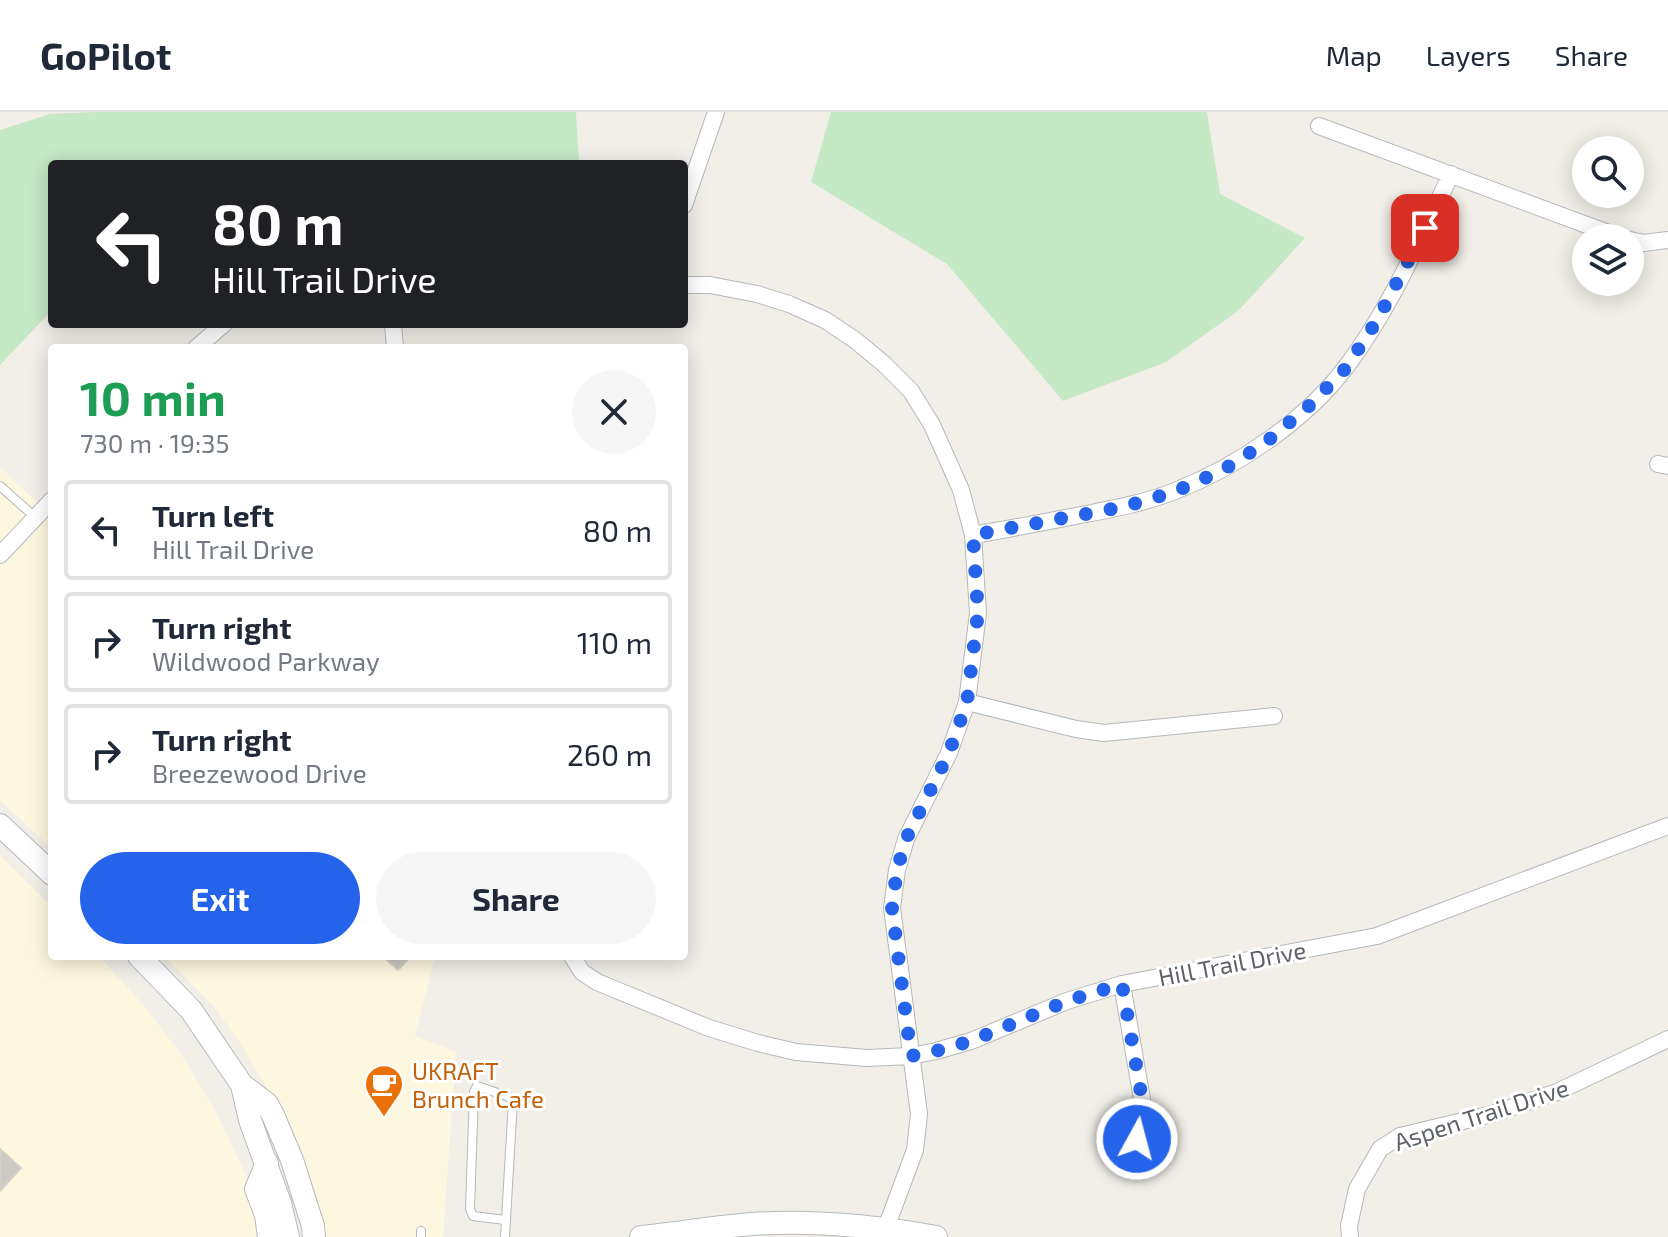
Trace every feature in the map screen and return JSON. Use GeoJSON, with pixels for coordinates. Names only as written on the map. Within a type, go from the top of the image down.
{"type":"FeatureCollection","features":[{"type":"Feature","properties":{"kind":"main road"},"geometry":{"type":"LineString","coordinates":[[0,825],[48,870]]}},
{"type":"Feature","properties":{"kind":"main road"},"geometry":{"type":"LineString","coordinates":[[143,960],[191,1010],[242,1085],[267,1104],[292,1160],[314,1237]]}},
{"type":"Feature","properties":{"kind":"main road"},"geometry":{"type":"LineString","coordinates":[[242,1085],[250,1120],[280,1203],[288,1237]]}},
{"type":"Feature","properties":{"kind":"main road"},"geometry":{"type":"LineString","coordinates":[[267,1163],[256,1189],[266,1215],[269,1237]]}},
{"type":"Feature","properties":{"kind":"main road"},"geometry":{"type":"LineString","coordinates":[[641,1237],[712,1233],[751,1224],[803,1223],[886,1228],[936,1237]]}},
{"type":"Feature","properties":{"kind":"street"},"geometry":{"type":"LineString","coordinates":[[688,193],[716,112]]}},
{"type":"Feature","properties":{"kind":"street"},"geometry":{"type":"LineString","coordinates":[[1319,126],[1585,224]]}},
{"type":"Feature","properties":{"kind":"street"},"geometry":{"type":"LineString","coordinates":[[973,535],[1123,507],[1174,492],[1223,470],[1265,443],[1310,405],[1346,368],[1385,306],[1451,174]]}},
{"type":"Feature","properties":{"kind":"street"},"geometry":{"type":"LineString","coordinates":[[1644,243],[1668,240]]}},
{"type":"Feature","properties":{"kind":"street"},"geometry":{"type":"LineString","coordinates":[[688,285],[734,289],[789,304],[825,320],[884,364],[911,391],[932,425],[961,490],[973,535],[978,613],[967,702],[949,753],[906,839],[897,870],[892,908],[919,1114],[915,1150],[886,1228]]}},
{"type":"Feature","properties":{"kind":"street"},"geometry":{"type":"LineString","coordinates":[[201,344],[219,328]]}},
{"type":"Feature","properties":{"kind":"street"},"geometry":{"type":"LineString","coordinates":[[0,554],[48,504]]}},
{"type":"Feature","properties":{"kind":"street"},"geometry":{"type":"LineString","coordinates":[[967,702],[1104,733],[1274,716]]}},
{"type":"Feature","properties":{"kind":"street","name":"Hill Trail Drive"},"geometry":{"type":"LineString","coordinates":[[574,960],[582,972],[597,982],[709,1028],[758,1043],[821,1056],[911,1056],[971,1041],[1067,1001],[1122,984],[1377,936],[1668,826]]}},
{"type":"Feature","properties":{"kind":"street"},"geometry":{"type":"LineString","coordinates":[[1122,984],[1142,1099],[1134,1159]]}},
{"type":"Feature","properties":{"kind":"street","name":"Aspen Trail Drive"},"geometry":{"type":"LineString","coordinates":[[1350,1237],[1349,1226],[1357,1189],[1380,1149],[1400,1136],[1492,1114],[1557,1092],[1668,1039]]}},
{"type":"Feature","properties":{"kind":"lane"},"geometry":{"type":"LineString","coordinates":[[0,486],[35,518]]}},
{"type":"Feature","properties":{"kind":"lane"},"geometry":{"type":"LineString","coordinates":[[505,1220],[478,1218],[473,1216],[470,1209],[474,1092],[477,1086],[513,1100],[505,1237]]}},
{"type":"Feature","properties":{"kind":"shaded area"},"geometry":{"type":"Polygon","coordinates":[[[0,467],[48,512],[48,845],[0,800],[0,467]]]}},
{"type":"Feature","properties":{"kind":"shaded area"},"geometry":{"type":"Polygon","coordinates":[[[0,855],[48,903],[48,960],[103,960],[145,1007],[181,1054],[216,1112],[243,1169],[263,1225],[263,1237],[0,1237],[0,855]]]}},
{"type":"Feature","properties":{"kind":"shaded area"},"geometry":{"type":"Polygon","coordinates":[[[168,960],[434,960],[415,1036],[456,1052],[443,1237],[327,1237],[272,1098],[243,1047],[216,1009],[168,960]]]}},
{"type":"Feature","properties":{"kind":"green space"},"geometry":{"type":"Polygon","coordinates":[[[576,112],[579,160],[48,160],[48,314],[0,365],[0,130],[50,114],[576,112]]]}},
{"type":"Feature","properties":{"kind":"green space"},"geometry":{"type":"Polygon","coordinates":[[[831,112],[1207,112],[1220,194],[1305,238],[1238,311],[1166,362],[1063,401],[947,264],[811,182],[831,112]]]}},
{"type":"Feature","properties":{"kind":"building"},"geometry":{"type":"Polygon","coordinates":[[[387,960],[407,960],[398,970],[387,960]]]}},
{"type":"Feature","properties":{"kind":"building"},"geometry":{"type":"Polygon","coordinates":[[[0,1149],[21,1168],[0,1191],[0,1149]]]}},
{"type":"Feature","properties":{"kind":"place","name":"UKRAFT Brunch Cafe"},"geometry":{"type":"Point","coordinates":[384,1118]}},
{"type":"Feature","properties":{"kind":"route"},"geometry":{"type":"LineString","coordinates":[[1137,1139],[1142,1099],[1122,984],[1067,1001],[971,1041],[911,1056],[892,908],[897,870],[906,839],[949,753],[967,702],[978,613],[973,535],[1123,507],[1174,492],[1223,470],[1265,443],[1310,405],[1346,368],[1378,319],[1425,228]]}}]}
